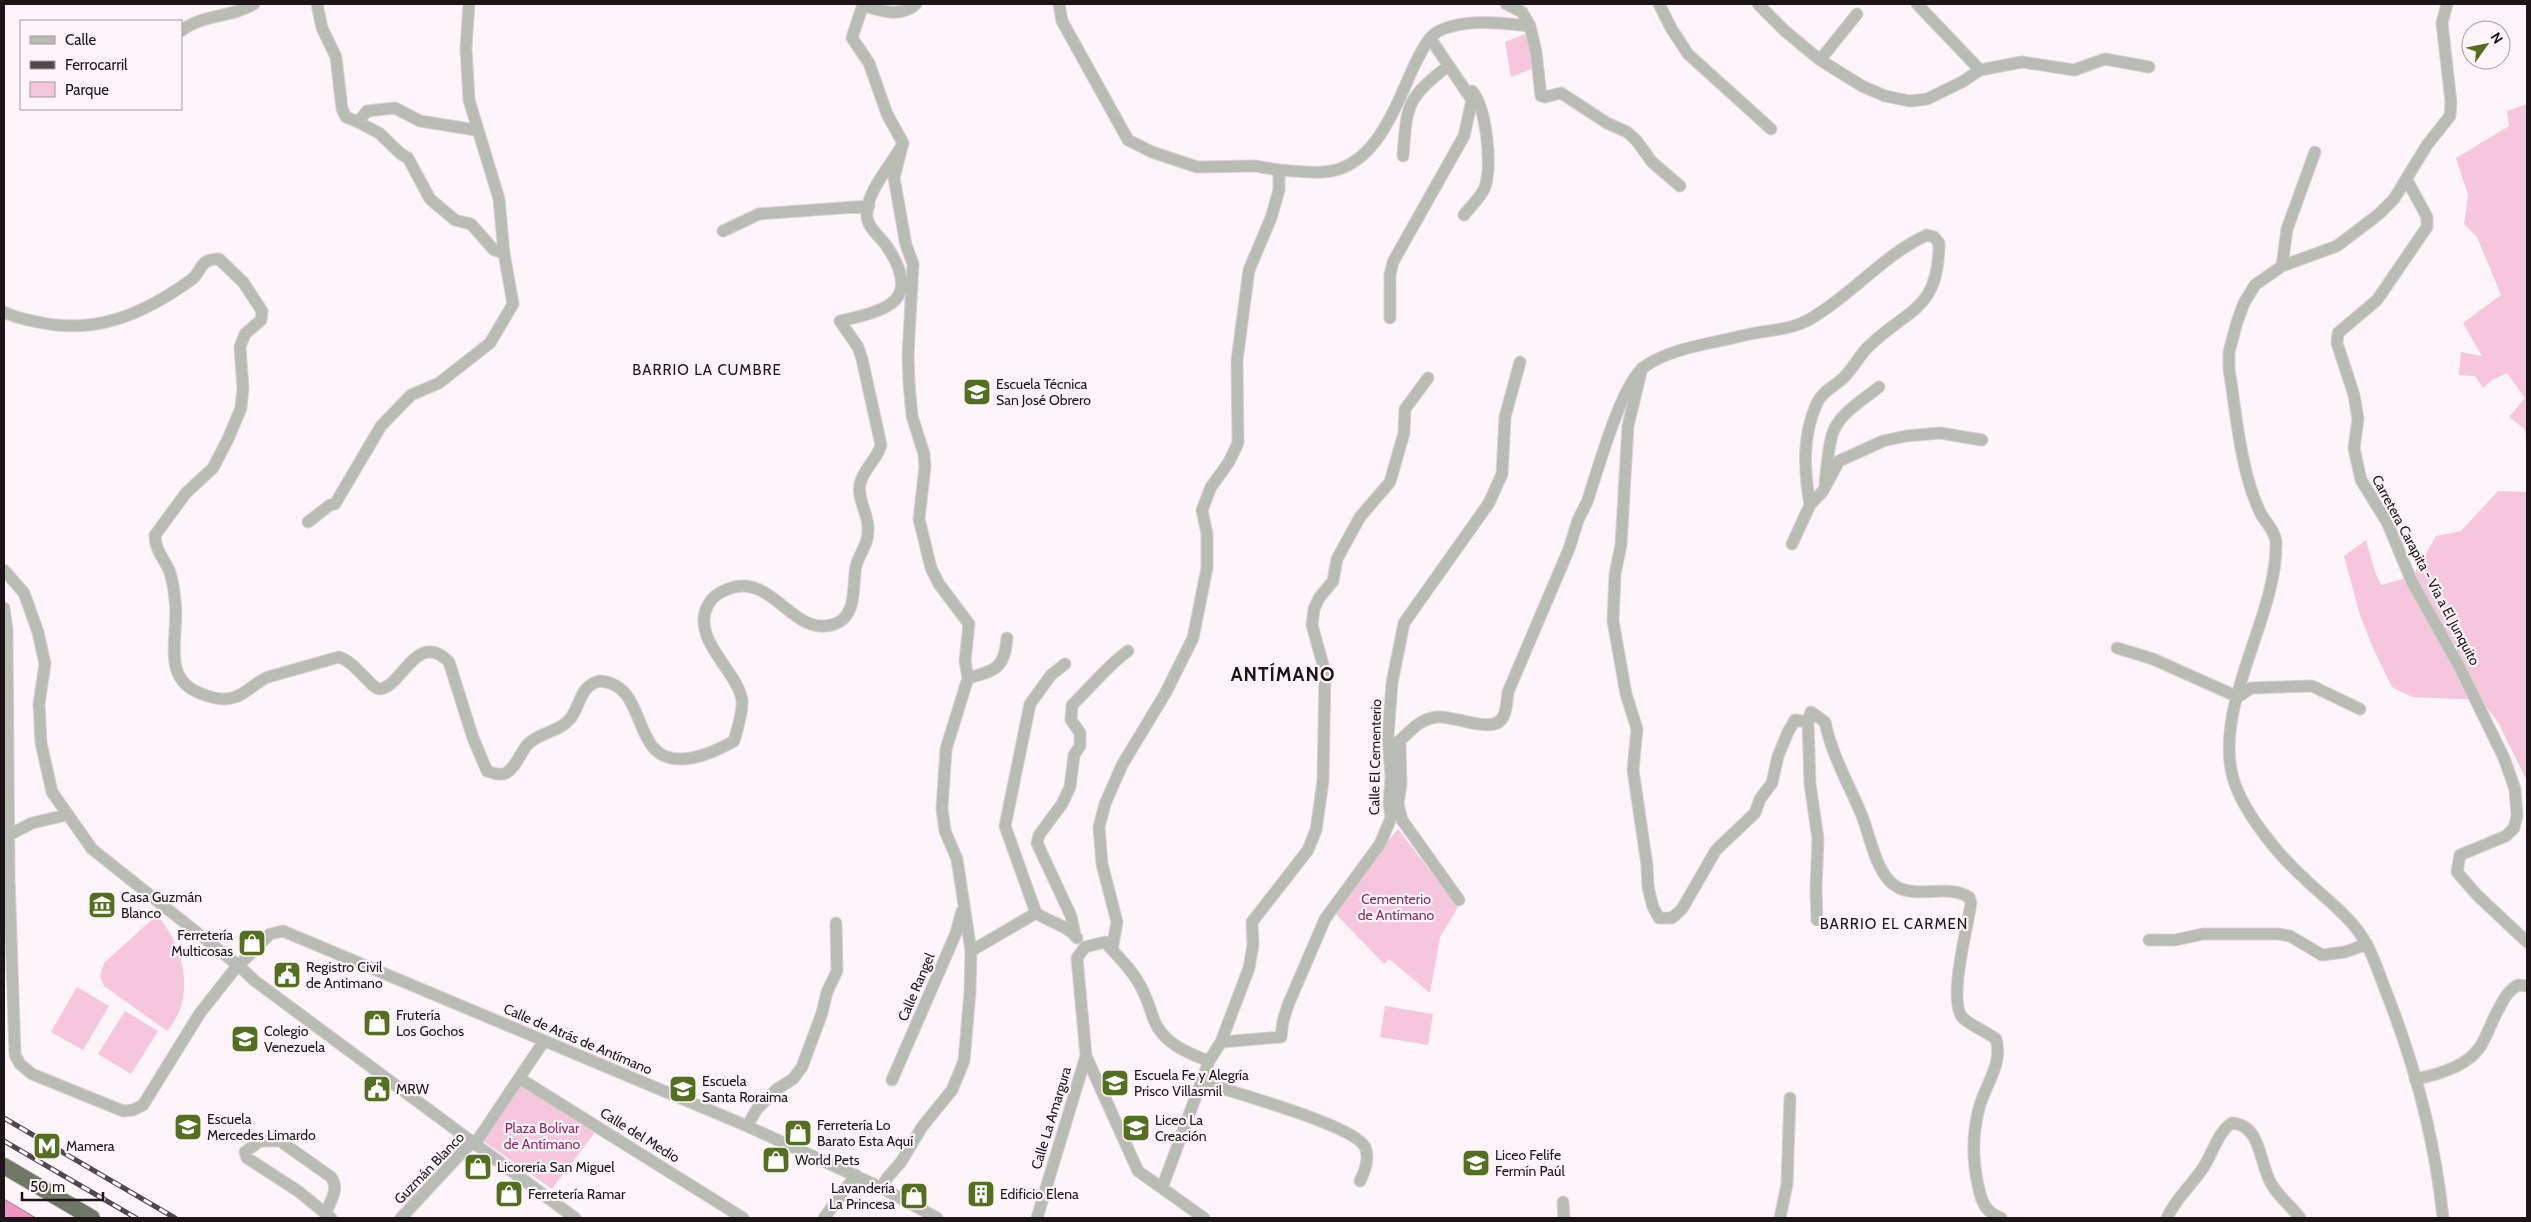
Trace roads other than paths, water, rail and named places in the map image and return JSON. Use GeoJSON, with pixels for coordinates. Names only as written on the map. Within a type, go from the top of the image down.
{"type":"FeatureCollection","features":[{"type":"Feature","properties":{"kind":"highway"},"geometry":{"type":"LineString","coordinates":[[4,1166],[92,1218]]}},
{"type":"Feature","properties":{"kind":"street"},"geometry":{"type":"LineString","coordinates":[[182,30],[193,22],[240,11],[254,4]]}},
{"type":"Feature","properties":{"kind":"street"},"geometry":{"type":"LineString","coordinates":[[317,4],[322,28],[336,57],[342,109],[346,117],[379,133],[401,154],[408,158],[430,199],[455,220],[470,224],[494,250],[504,254]]}},
{"type":"Feature","properties":{"kind":"street"},"geometry":{"type":"LineString","coordinates":[[308,522],[330,505],[335,504],[382,426],[411,395],[439,384],[490,343],[513,304],[504,254],[499,199],[485,150],[476,130],[469,100],[466,48],[469,4]]}},
{"type":"Feature","properties":{"kind":"street"},"geometry":{"type":"LineString","coordinates":[[882,1188],[886,1178],[901,1162],[922,1127],[952,1090],[958,1078],[964,1061],[970,992],[971,951],[964,904],[957,859],[945,831],[942,808],[946,749],[968,678],[965,661],[969,624],[940,584],[931,568],[919,519],[926,467],[924,454],[912,416],[909,383],[908,355],[913,264],[906,245],[894,178],[903,143],[887,114],[869,63],[852,38],[863,4],[886,14],[903,10],[916,4]]}},
{"type":"Feature","properties":{"kind":"street"},"geometry":{"type":"LineString","coordinates":[[1059,4],[1062,21],[1128,140],[1152,152],[1197,167],[1255,166],[1279,170],[1326,172],[1354,162],[1372,146],[1391,119],[1416,62],[1430,38],[1438,32],[1457,26],[1496,23],[1530,26]]}},
{"type":"Feature","properties":{"kind":"street"},"geometry":{"type":"LineString","coordinates":[[1506,4],[1522,12],[1530,26],[1536,52],[1541,96],[1545,97],[1562,93],[1608,123],[1627,132],[1636,140],[1652,162],[1680,186]]}},
{"type":"Feature","properties":{"kind":"street"},"geometry":{"type":"LineString","coordinates":[[1659,4],[1671,28],[1688,54],[1771,129]]}},
{"type":"Feature","properties":{"kind":"street"},"geometry":{"type":"LineString","coordinates":[[1758,4],[1785,31],[1820,60],[1862,86],[1885,96],[1910,101],[1928,99],[1980,70],[2022,62],[2074,70],[2105,60],[2149,67]]}},
{"type":"Feature","properties":{"kind":"street"},"geometry":{"type":"LineString","coordinates":[[1917,4],[1980,70]]}},
{"type":"Feature","properties":{"kind":"street"},"geometry":{"type":"LineString","coordinates":[[2443,1218],[2432,1146],[2415,1079],[2397,1020],[2367,944],[2354,925],[2282,855],[2240,797],[2232,774],[2233,716],[2275,563],[2276,539],[2262,515],[2248,481],[2229,369],[2228,352],[2244,303],[2256,285],[2282,266],[2336,246],[2357,232],[2394,199],[2427,146],[2450,116],[2451,102],[2442,23],[2447,4]]}},
{"type":"Feature","properties":{"kind":"street"},"geometry":{"type":"LineString","coordinates":[[1820,60],[1857,14]]}},
{"type":"Feature","properties":{"kind":"street"},"geometry":{"type":"LineString","coordinates":[[1390,318],[1390,275],[1393,262],[1466,129],[1472,100],[1430,38]]}},
{"type":"Feature","properties":{"kind":"street"},"geometry":{"type":"LineString","coordinates":[[1404,156],[1406,113],[1412,100],[1448,66]]}},
{"type":"Feature","properties":{"kind":"street"},"geometry":{"type":"LineString","coordinates":[[1464,87],[1471,90],[1479,100],[1487,136],[1488,158],[1485,188],[1464,216]]}},
{"type":"Feature","properties":{"kind":"street"},"geometry":{"type":"LineString","coordinates":[[358,122],[367,111],[395,108],[420,121],[476,130]]}},
{"type":"Feature","properties":{"kind":"street"},"geometry":{"type":"LineString","coordinates":[[4,312],[45,324],[80,326],[111,322],[142,311],[170,294],[193,278],[201,264],[210,259],[219,259],[243,282],[262,311],[261,320],[245,334],[240,347],[243,388],[241,408],[228,439],[213,468],[186,493],[155,535],[158,551],[172,580],[175,599],[177,613],[175,672],[188,690],[209,697],[226,699],[237,697],[257,682],[268,677],[339,657],[349,660],[373,687],[380,689],[388,686],[415,658],[433,652],[442,655],[449,662],[473,738],[487,771],[495,774],[504,774],[511,768],[528,744],[558,729],[570,718],[581,694],[587,687],[599,681],[620,689],[630,700],[652,747],[671,758],[688,759],[714,753],[734,741],[741,712],[742,700],[713,650],[706,630],[704,616],[708,604],[717,593],[730,588],[746,586],[764,591],[800,620],[815,627],[827,627],[839,622],[850,610],[856,568],[868,539],[866,511],[858,495],[860,482],[877,457],[881,445],[862,359],[858,347],[840,321],[864,316],[893,304],[902,291],[902,276],[886,246],[869,224],[869,206],[883,172],[903,143]]}},
{"type":"Feature","properties":{"kind":"street"},"geometry":{"type":"LineString","coordinates":[[2282,266],[2286,229],[2315,152]]}},
{"type":"Feature","properties":{"kind":"street"},"geometry":{"type":"LineString","coordinates":[[1112,950],[1117,922],[1102,864],[1099,827],[1105,804],[1122,766],[1165,694],[1193,638],[1207,568],[1207,534],[1202,510],[1211,487],[1229,462],[1238,443],[1237,360],[1249,270],[1271,218],[1279,190],[1279,170]]}},
{"type":"Feature","properties":{"kind":"street","name":"Carretera Carapita - Vía a El Junquito"},"geometry":{"type":"LineString","coordinates":[[2407,180],[2427,216],[2426,227],[2377,300],[2338,333],[2336,343],[2354,395],[2358,418],[2354,448],[2360,480],[2383,515],[2412,582],[2460,668],[2504,758],[2515,789],[2517,816],[2514,828],[2506,836],[2460,855],[2457,872],[2477,895],[2527,942]]}},
{"type":"Feature","properties":{"kind":"street"},"geometry":{"type":"LineString","coordinates":[[723,231],[759,214],[869,206]]}},
{"type":"Feature","properties":{"kind":"street"},"geometry":{"type":"LineString","coordinates":[[1390,748],[1400,742],[1416,724],[1437,717],[1463,719],[1490,726],[1497,725],[1504,716],[1508,692],[1569,549],[1578,520],[1587,502],[1628,388],[1642,368],[1682,351],[1755,332],[1788,327],[1809,320],[1855,288],[1910,242],[1927,235],[1934,237],[1939,243],[1937,271],[1931,291],[1924,302],[1911,315],[1868,348],[1846,376],[1827,390],[1818,402],[1810,421],[1804,459],[1810,505]]}},
{"type":"Feature","properties":{"kind":"street","name":"Calle El Cementerio"},"geometry":{"type":"LineString","coordinates":[[1221,1042],[1281,1037],[1283,1020],[1288,1005],[1325,919],[1385,835],[1390,818],[1390,748],[1388,736],[1392,683],[1404,623],[1489,503],[1502,474],[1505,417],[1520,362]]}},
{"type":"Feature","properties":{"kind":"street"},"geometry":{"type":"LineString","coordinates":[[1642,368],[1628,426],[1621,545],[1614,574],[1613,621],[1626,694],[1637,729],[1633,770],[1647,865],[1648,887],[1653,907],[1659,918],[1672,918],[1682,909],[1716,850],[1755,813],[1760,799],[1772,783],[1788,732],[1795,720],[1808,722]]}},
{"type":"Feature","properties":{"kind":"street"},"geometry":{"type":"LineString","coordinates":[[1162,1188],[1209,1061],[1221,1042],[1249,968],[1253,945],[1252,922],[1308,850],[1316,830],[1323,781],[1325,680],[1312,625],[1314,609],[1319,598],[1333,580],[1337,559],[1360,517],[1390,482],[1404,433],[1405,409],[1428,378]]}},
{"type":"Feature","properties":{"kind":"street"},"geometry":{"type":"LineString","coordinates":[[1823,491],[1832,434],[1838,423],[1852,408],[1879,387]]}},
{"type":"Feature","properties":{"kind":"street"},"geometry":{"type":"LineString","coordinates":[[1792,544],[1810,505],[1823,491],[1839,461],[1883,442],[1906,436],[1940,433],[1982,440]]}},
{"type":"Feature","properties":{"kind":"street"},"geometry":{"type":"LineString","coordinates":[[4,570],[24,593],[38,632],[45,664],[39,704],[41,743],[52,792],[66,815],[92,849],[239,966],[255,981],[476,1140],[575,1218]]}},
{"type":"Feature","properties":{"kind":"street","name":"Calle de Atrás de Antímano"},"geometry":{"type":"LineString","coordinates":[[4,608],[7,630],[9,835],[15,1055],[20,1064],[32,1074],[123,1111],[133,1110],[143,1105],[200,1014],[239,966],[270,934],[283,932],[747,1126],[856,1175],[937,1218]]}},
{"type":"Feature","properties":{"kind":"street"},"geometry":{"type":"LineString","coordinates":[[968,678],[987,673],[999,666],[1006,650],[1007,638]]}},
{"type":"Feature","properties":{"kind":"street"},"geometry":{"type":"LineString","coordinates":[[2117,648],[2153,659],[2238,697]]}},
{"type":"Feature","properties":{"kind":"street"},"geometry":{"type":"LineString","coordinates":[[1075,935],[1071,916],[1038,842],[1039,835],[1062,804],[1070,787],[1074,755],[1080,746],[1080,733],[1071,720],[1072,705],[1111,664],[1128,651]]}},
{"type":"Feature","properties":{"kind":"street"},"geometry":{"type":"LineString","coordinates":[[1065,664],[1051,675],[1030,704],[1005,826],[1036,913],[1049,922],[1064,927],[1075,935],[1085,947],[1105,942],[1120,957],[1141,987],[1159,1030],[1181,1048],[1209,1061]]}},
{"type":"Feature","properties":{"kind":"street"},"geometry":{"type":"LineString","coordinates":[[2238,697],[2251,688],[2312,686],[2360,709]]}},
{"type":"Feature","properties":{"kind":"street"},"geometry":{"type":"LineString","coordinates":[[1818,920],[1816,889],[1818,838],[1810,784],[1808,722],[1811,712],[1825,722],[1840,772],[1860,810],[1885,875],[1903,890],[1916,892],[1952,890],[1969,897],[1972,903],[1959,974],[1957,1005],[1963,1019],[1996,1039],[1999,1050],[1998,1062],[1977,1118],[1973,1154],[1975,1173],[1984,1206],[1992,1214],[2001,1218]]}},
{"type":"Feature","properties":{"kind":"street"},"geometry":{"type":"LineString","coordinates":[[1400,742],[1401,784],[1398,804],[1402,820],[1459,900]]}},
{"type":"Feature","properties":{"kind":"street"},"geometry":{"type":"LineString","coordinates":[[9,835],[32,823],[66,815]]}},
{"type":"Feature","properties":{"kind":"street","name":"Calle Rangel"},"geometry":{"type":"LineString","coordinates":[[892,1080],[956,933],[964,904]]}},
{"type":"Feature","properties":{"kind":"street"},"geometry":{"type":"LineString","coordinates":[[971,951],[1036,913]]}},
{"type":"Feature","properties":{"kind":"street"},"geometry":{"type":"LineString","coordinates":[[747,1126],[757,1108],[778,1088],[792,1079],[802,1067],[822,1013],[827,992],[837,971],[836,923]]}},
{"type":"Feature","properties":{"kind":"street"},"geometry":{"type":"LineString","coordinates":[[2148,940],[2176,940],[2203,934],[2278,934],[2290,936],[2322,955],[2345,952],[2367,944]]}},
{"type":"Feature","properties":{"kind":"street","name":"Calle La Amargura"},"geometry":{"type":"LineString","coordinates":[[1085,947],[1077,958],[1086,1056],[1138,1171],[1204,1218]]}},
{"type":"Feature","properties":{"kind":"street"},"geometry":{"type":"LineString","coordinates":[[2415,1079],[2442,1072],[2468,1058],[2480,1047],[2504,998],[2512,988],[2518,985],[2527,986]]}},
{"type":"Feature","properties":{"kind":"street","name":"Guzmán Blanco"},"geometry":{"type":"LineString","coordinates":[[402,1218],[476,1140],[544,1041]]}},
{"type":"Feature","properties":{"kind":"street","name":"Calle La Amargura"},"geometry":{"type":"LineString","coordinates":[[1037,1218],[1086,1056]]}},
{"type":"Feature","properties":{"kind":"street","name":"Calle del Medio"},"geometry":{"type":"LineString","coordinates":[[519,1078],[743,1218]]}},
{"type":"Feature","properties":{"kind":"street"},"geometry":{"type":"LineString","coordinates":[[1202,1082],[1328,1123],[1360,1141],[1365,1148],[1367,1156],[1366,1168],[1360,1181]]}},
{"type":"Feature","properties":{"kind":"street"},"geometry":{"type":"LineString","coordinates":[[1780,1218],[1787,1184],[1790,1098]]}},
{"type":"Feature","properties":{"kind":"street"},"geometry":{"type":"LineString","coordinates":[[2167,1218],[2176,1201],[2203,1169],[2221,1134],[2232,1123],[2239,1124],[2252,1133],[2270,1183],[2300,1218]]}},
{"type":"Feature","properties":{"kind":"street"},"geometry":{"type":"LineString","coordinates":[[260,1141],[280,1141],[331,1177],[335,1182],[336,1190],[328,1216],[298,1191],[247,1158],[245,1152],[260,1141]]}},
{"type":"Feature","properties":{"kind":"street"},"geometry":{"type":"LineString","coordinates":[[824,1218],[856,1175]]}},
{"type":"Feature","properties":{"kind":"street"},"geometry":{"type":"LineString","coordinates":[[1563,1202],[1564,1218]]}},
{"type":"Feature","properties":{"kind":"railway"},"geometry":{"type":"LineString","coordinates":[[4,1118],[175,1218]]}},
{"type":"Feature","properties":{"kind":"railway"},"geometry":{"type":"LineString","coordinates":[[4,1141],[136,1218]]}},
{"type":"Feature","properties":{"kind":"place","name":"Escuela Técnica San José Obrero"},"geometry":{"type":"Point","coordinates":[977,392]}},
{"type":"Feature","properties":{"kind":"place","name":"Casa Guzmán Blanco"},"geometry":{"type":"Point","coordinates":[102,905]}},
{"type":"Feature","properties":{"kind":"place","name":"Ferretería Multicosas"},"geometry":{"type":"Point","coordinates":[252,943]}},
{"type":"Feature","properties":{"kind":"place","name":"Registro Civil de Antimano"},"geometry":{"type":"Point","coordinates":[287,975]}},
{"type":"Feature","properties":{"kind":"place","name":"Frutería Los Gochos"},"geometry":{"type":"Point","coordinates":[377,1023]}},
{"type":"Feature","properties":{"kind":"place","name":"Colegio Venezuela"},"geometry":{"type":"Point","coordinates":[245,1039]}},
{"type":"Feature","properties":{"kind":"place","name":"Escuela Fe y Alegría Prisco Villasmil"},"geometry":{"type":"Point","coordinates":[1115,1083]}},
{"type":"Feature","properties":{"kind":"place","name":"MRW"},"geometry":{"type":"Point","coordinates":[377,1089]}},
{"type":"Feature","properties":{"kind":"place","name":"Escuela Santa Roraima"},"geometry":{"type":"Point","coordinates":[683,1089]}},
{"type":"Feature","properties":{"kind":"place","name":"Escuela Mercedes Limardo"},"geometry":{"type":"Point","coordinates":[188,1127]}},
{"type":"Feature","properties":{"kind":"place","name":"Liceo La Creación"},"geometry":{"type":"Point","coordinates":[1136,1128]}},
{"type":"Feature","properties":{"kind":"place","name":"Ferretería Lo Barato Esta Aquí"},"geometry":{"type":"Point","coordinates":[798,1133]}},
{"type":"Feature","properties":{"kind":"place","name":"Mamera"},"geometry":{"type":"Point","coordinates":[47,1146]}},
{"type":"Feature","properties":{"kind":"place","name":"World Pets"},"geometry":{"type":"Point","coordinates":[776,1160]}},
{"type":"Feature","properties":{"kind":"place","name":"Liceo Felife Fermín Paúl"},"geometry":{"type":"Point","coordinates":[1476,1163]}},
{"type":"Feature","properties":{"kind":"place","name":"Licorería San Miguel"},"geometry":{"type":"Point","coordinates":[478,1167]}},
{"type":"Feature","properties":{"kind":"place","name":"Ferretería Ramar"},"geometry":{"type":"Point","coordinates":[509,1194]}},
{"type":"Feature","properties":{"kind":"place","name":"Edificio Elena"},"geometry":{"type":"Point","coordinates":[981,1194]}},
{"type":"Feature","properties":{"kind":"place","name":"Lavandería La Princesa"},"geometry":{"type":"Point","coordinates":[914,1196]}},
{"type":"Feature","properties":{"kind":"district","name":"BARRIO LA CUMBRE"},"geometry":{"type":"Point","coordinates":[707,370]}},
{"type":"Feature","properties":{"kind":"district","name":"ANTÍMANO"},"geometry":{"type":"Point","coordinates":[1283,674]}},
{"type":"Feature","properties":{"kind":"district","name":"BARRIO EL CARMEN"},"geometry":{"type":"Point","coordinates":[1894,924]}},
{"type":"Feature","properties":{"kind":"park label","name":"Cementerio de Antímano"},"geometry":{"type":"Point","coordinates":[1396,908]}},
{"type":"Feature","properties":{"kind":"park label","name":"Plaza Bolívar de Antímano"},"geometry":{"type":"Point","coordinates":[542,1136]}}]}
